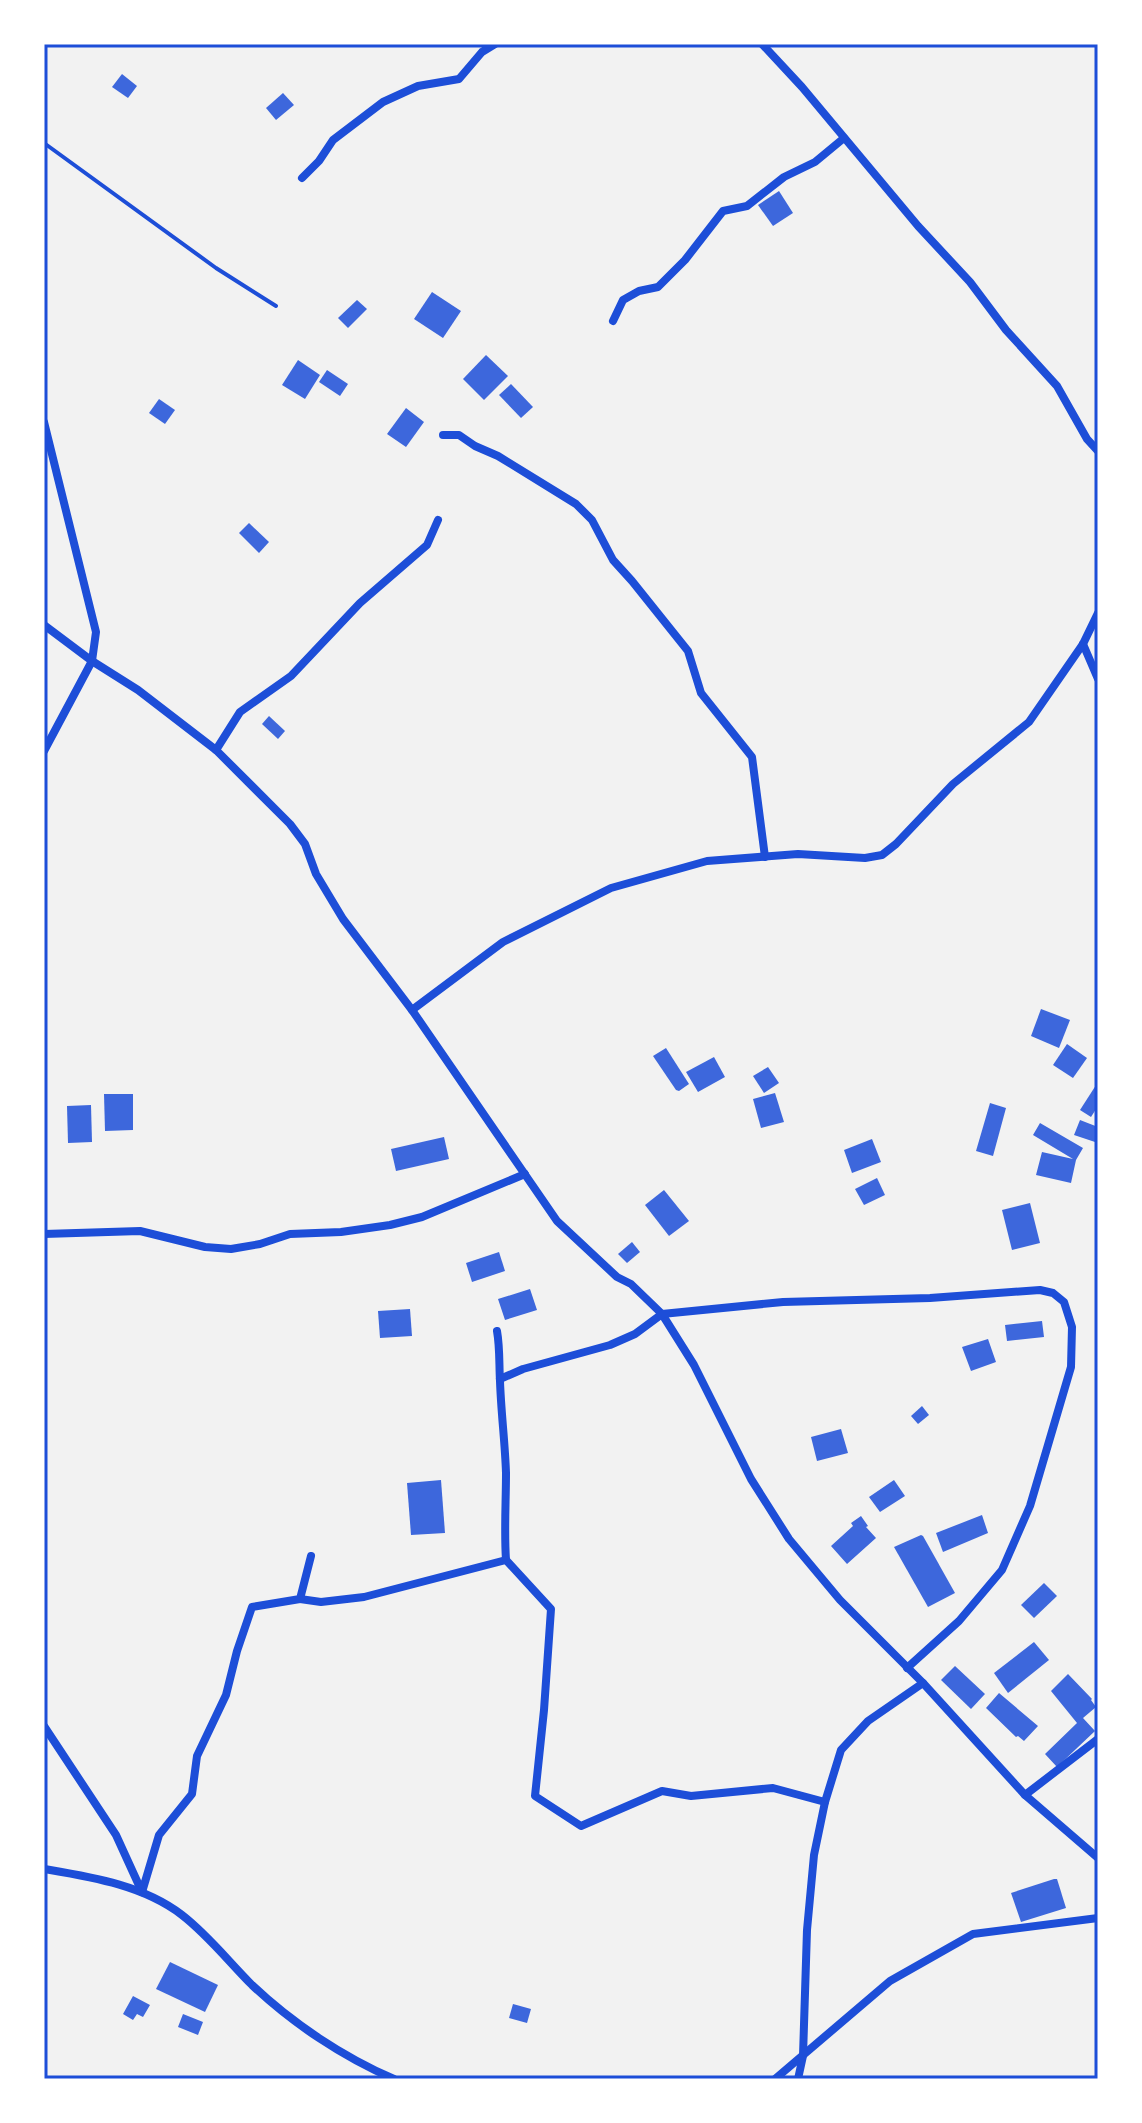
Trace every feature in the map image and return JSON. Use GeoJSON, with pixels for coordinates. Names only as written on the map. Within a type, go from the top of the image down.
{"type":"FeatureCollection","features":[{"type":"Feature","properties":{"kind":"street"},"geometry":{"type":"LineString","coordinates":[[302,178],[319,161],[333,140],[383,102],[418,86],[459,79],[482,52],[495,44]]}},
{"type":"Feature","properties":{"kind":"street"},"geometry":{"type":"LineString","coordinates":[[762,44],[1057,386],[1087,439],[1098,451]]}},
{"type":"Feature","properties":{"kind":"street"},"geometry":{"type":"LineString","coordinates":[[613,321],[623,300],[639,291],[658,287],[685,260],[723,211],[747,206],[784,177],[815,162],[844,138]]}},
{"type":"Feature","properties":{"kind":"street"},"geometry":{"type":"LineString","coordinates":[[44,422],[96,632],[92,661],[44,751]]}},
{"type":"Feature","properties":{"kind":"street"},"geometry":{"type":"LineString","coordinates":[[443,435],[459,435],[498,456],[576,504],[592,520],[613,560],[688,651],[701,693],[752,757],[765,857]]}},
{"type":"Feature","properties":{"kind":"street"},"geometry":{"type":"LineString","coordinates":[[216,750],[240,712],[291,676],[360,603],[427,545],[438,520]]}},
{"type":"Feature","properties":{"kind":"street"},"geometry":{"type":"LineString","coordinates":[[412,1010],[503,942],[611,888],[707,861],[798,854],[865,858],[882,855],[953,784],[1029,722],[1083,644],[1098,613]]}},
{"type":"Feature","properties":{"kind":"street"},"geometry":{"type":"LineString","coordinates":[[44,625],[138,690],[216,750],[290,824],[305,844],[316,874],[343,919],[412,1010],[557,1221],[662,1314],[694,1365],[751,1479],[789,1539],[840,1600],[923,1683],[1025,1795],[1098,1858]]}},
{"type":"Feature","properties":{"kind":"street"},"geometry":{"type":"LineString","coordinates":[[1083,644],[1098,679]]}},
{"type":"Feature","properties":{"kind":"street"},"geometry":{"type":"LineString","coordinates":[[44,1234],[140,1231],[205,1247],[231,1249],[290,1234],[341,1232],[422,1217],[525,1174]]}},
{"type":"Feature","properties":{"kind":"street"},"geometry":{"type":"LineString","coordinates":[[500,1379],[523,1369],[610,1345],[635,1334],[662,1314],[783,1302],[930,1298],[1040,1290],[1053,1293],[1064,1302],[1072,1327],[1071,1367],[1030,1506],[1002,1570],[959,1621],[907,1668]]}},
{"type":"Feature","properties":{"kind":"street"},"geometry":{"type":"LineString","coordinates":[[497,1331],[505,1457],[506,1560],[551,1609],[535,1796],[581,1826],[662,1791],[691,1796],[773,1788],[825,1802]]}},
{"type":"Feature","properties":{"kind":"street"},"geometry":{"type":"LineString","coordinates":[[300,1599],[311,1556]]}},
{"type":"Feature","properties":{"kind":"street"},"geometry":{"type":"LineString","coordinates":[[142,1892],[159,1835],[192,1794],[197,1756],[226,1695],[252,1607],[300,1599],[321,1602],[364,1597],[506,1560]]}},
{"type":"Feature","properties":{"kind":"street"},"geometry":{"type":"LineString","coordinates":[[798,2079],[803,2056],[812,1870],[825,1802],[841,1750],[868,1721],[923,1683]]}},
{"type":"Feature","properties":{"kind":"street"},"geometry":{"type":"LineString","coordinates":[[44,1726],[116,1835],[142,1892]]}},
{"type":"Feature","properties":{"kind":"street"},"geometry":{"type":"LineString","coordinates":[[1025,1795],[1098,1739]]}},
{"type":"Feature","properties":{"kind":"street"},"geometry":{"type":"LineString","coordinates":[[44,1869],[95,1878],[142,1892],[181,1915],[254,1987],[303,2027],[367,2067],[394,2079]]}},
{"type":"Feature","properties":{"kind":"street"},"geometry":{"type":"LineString","coordinates":[[775,2079],[890,1981],[973,1934],[1098,1918]]}},
{"type":"Feature","properties":{"kind":"path"},"geometry":{"type":"LineString","coordinates":[[44,143],[216,268],[276,306]]}},
{"type":"Feature","properties":{"kind":"building"},"geometry":{"type":"Polygon","coordinates":[[[122,74],[137,86],[128,98],[112,87],[122,74]]]}},
{"type":"Feature","properties":{"kind":"building"},"geometry":{"type":"Polygon","coordinates":[[[283,93],[294,105],[276,120],[266,108],[283,93]]]}},
{"type":"Feature","properties":{"kind":"building"},"geometry":{"type":"Polygon","coordinates":[[[779,191],[793,213],[773,226],[758,205],[779,191]]]}},
{"type":"Feature","properties":{"kind":"building"},"geometry":{"type":"Polygon","coordinates":[[[432,292],[461,311],[443,338],[414,319],[432,292]]]}},
{"type":"Feature","properties":{"kind":"building"},"geometry":{"type":"Polygon","coordinates":[[[357,300],[367,309],[348,328],[338,318],[357,300]]]}},
{"type":"Feature","properties":{"kind":"building"},"geometry":{"type":"Polygon","coordinates":[[[486,355],[508,376],[484,400],[463,379],[486,355]]]}},
{"type":"Feature","properties":{"kind":"building"},"geometry":{"type":"Polygon","coordinates":[[[298,360],[320,375],[305,399],[282,385],[298,360]]]}},
{"type":"Feature","properties":{"kind":"building"},"geometry":{"type":"Polygon","coordinates":[[[327,370],[348,384],[340,396],[319,382],[327,370]]]}},
{"type":"Feature","properties":{"kind":"building"},"geometry":{"type":"Polygon","coordinates":[[[511,384],[533,407],[521,418],[499,395],[511,384]]]}},
{"type":"Feature","properties":{"kind":"building"},"geometry":{"type":"Polygon","coordinates":[[[159,399],[175,410],[165,424],[149,413],[159,399]]]}},
{"type":"Feature","properties":{"kind":"building"},"geometry":{"type":"Polygon","coordinates":[[[406,408],[424,422],[406,447],[387,434],[406,408]]]}},
{"type":"Feature","properties":{"kind":"building"},"geometry":{"type":"Polygon","coordinates":[[[249,523],[269,542],[259,553],[239,533],[249,523]]]}},
{"type":"Feature","properties":{"kind":"building"},"geometry":{"type":"Polygon","coordinates":[[[269,716],[285,731],[278,739],[262,724],[269,716]]]}},
{"type":"Feature","properties":{"kind":"building"},"geometry":{"type":"Polygon","coordinates":[[[1041,1009],[1070,1020],[1059,1048],[1031,1036],[1041,1009]]]}},
{"type":"Feature","properties":{"kind":"building"},"geometry":{"type":"Polygon","coordinates":[[[1067,1044],[1087,1058],[1073,1078],[1053,1065],[1067,1044]]]}},
{"type":"Feature","properties":{"kind":"building"},"geometry":{"type":"Polygon","coordinates":[[[666,1048],[689,1084],[679,1091],[653,1056],[666,1048]]]}},
{"type":"Feature","properties":{"kind":"building"},"geometry":{"type":"Polygon","coordinates":[[[714,1057],[725,1077],[698,1092],[686,1072],[714,1057]]]}},
{"type":"Feature","properties":{"kind":"building"},"geometry":{"type":"Polygon","coordinates":[[[768,1067],[779,1083],[764,1093],[753,1076],[768,1067]]]}},
{"type":"Feature","properties":{"kind":"building"},"geometry":{"type":"Polygon","coordinates":[[[1098,1082],[1098,1106],[1091,1117],[1080,1110],[1098,1082]]]}},
{"type":"Feature","properties":{"kind":"building"},"geometry":{"type":"Polygon","coordinates":[[[775,1093],[784,1122],[761,1128],[753,1099],[775,1093]]]}},
{"type":"Feature","properties":{"kind":"building"},"geometry":{"type":"Polygon","coordinates":[[[104,1094],[133,1094],[133,1130],[105,1131],[104,1094]]]}},
{"type":"Feature","properties":{"kind":"building"},"geometry":{"type":"Polygon","coordinates":[[[990,1103],[1006,1108],[993,1156],[976,1151],[990,1103]]]}},
{"type":"Feature","properties":{"kind":"building"},"geometry":{"type":"Polygon","coordinates":[[[91,1105],[92,1142],[68,1143],[67,1106],[91,1105]]]}},
{"type":"Feature","properties":{"kind":"building"},"geometry":{"type":"Polygon","coordinates":[[[1080,1120],[1098,1127],[1098,1143],[1074,1135],[1080,1120]]]}},
{"type":"Feature","properties":{"kind":"building"},"geometry":{"type":"Polygon","coordinates":[[[1040,1123],[1083,1148],[1076,1160],[1071,1183],[1036,1175],[1042,1152],[1073,1159],[1033,1135],[1040,1123]]]}},
{"type":"Feature","properties":{"kind":"building"},"geometry":{"type":"Polygon","coordinates":[[[444,1137],[449,1159],[396,1171],[391,1149],[444,1137]]]}},
{"type":"Feature","properties":{"kind":"building"},"geometry":{"type":"Polygon","coordinates":[[[872,1139],[881,1162],[852,1173],[844,1150],[872,1139]]]}},
{"type":"Feature","properties":{"kind":"building"},"geometry":{"type":"Polygon","coordinates":[[[877,1178],[885,1195],[864,1205],[855,1189],[877,1178]]]}},
{"type":"Feature","properties":{"kind":"building"},"geometry":{"type":"Polygon","coordinates":[[[664,1190],[689,1221],[669,1236],[645,1205],[664,1190]]]}},
{"type":"Feature","properties":{"kind":"building"},"geometry":{"type":"Polygon","coordinates":[[[1030,1203],[1040,1243],[1012,1250],[1002,1210],[1030,1203]]]}},
{"type":"Feature","properties":{"kind":"building"},"geometry":{"type":"Polygon","coordinates":[[[632,1242],[640,1252],[627,1263],[618,1254],[632,1242]]]}},
{"type":"Feature","properties":{"kind":"building"},"geometry":{"type":"Polygon","coordinates":[[[499,1252],[505,1271],[472,1282],[466,1263],[499,1252]]]}},
{"type":"Feature","properties":{"kind":"building"},"geometry":{"type":"Polygon","coordinates":[[[530,1289],[537,1310],[505,1320],[498,1299],[530,1289]]]}},
{"type":"Feature","properties":{"kind":"building"},"geometry":{"type":"Polygon","coordinates":[[[410,1309],[412,1336],[380,1338],[378,1311],[410,1309]]]}},
{"type":"Feature","properties":{"kind":"building"},"geometry":{"type":"Polygon","coordinates":[[[1042,1321],[1044,1337],[1007,1341],[1005,1325],[1042,1321]]]}},
{"type":"Feature","properties":{"kind":"building"},"geometry":{"type":"Polygon","coordinates":[[[988,1339],[996,1362],[971,1371],[962,1347],[988,1339]]]}},
{"type":"Feature","properties":{"kind":"building"},"geometry":{"type":"Polygon","coordinates":[[[922,1406],[929,1415],[918,1424],[911,1416],[922,1406]]]}},
{"type":"Feature","properties":{"kind":"building"},"geometry":{"type":"Polygon","coordinates":[[[841,1429],[848,1453],[817,1461],[811,1437],[841,1429]]]}},
{"type":"Feature","properties":{"kind":"building"},"geometry":{"type":"Polygon","coordinates":[[[441,1480],[445,1533],[411,1535],[407,1483],[441,1480]]]}},
{"type":"Feature","properties":{"kind":"building"},"geometry":{"type":"Polygon","coordinates":[[[894,1480],[905,1496],[880,1512],[869,1497],[894,1480]]]}},
{"type":"Feature","properties":{"kind":"building"},"geometry":{"type":"Polygon","coordinates":[[[982,1515],[988,1533],[943,1552],[936,1533],[982,1515]]]}},
{"type":"Feature","properties":{"kind":"building"},"geometry":{"type":"Polygon","coordinates":[[[861,1516],[876,1538],[847,1564],[831,1546],[861,1516]]]}},
{"type":"Feature","properties":{"kind":"building"},"geometry":{"type":"Polygon","coordinates":[[[921,1535],[955,1593],[928,1607],[894,1547],[921,1535]]]}},
{"type":"Feature","properties":{"kind":"building"},"geometry":{"type":"Polygon","coordinates":[[[1044,1583],[1057,1596],[1034,1618],[1021,1605],[1044,1583]]]}},
{"type":"Feature","properties":{"kind":"building"},"geometry":{"type":"Polygon","coordinates":[[[1034,1642],[1049,1660],[1008,1693],[994,1673],[1034,1642]]]}},
{"type":"Feature","properties":{"kind":"building"},"geometry":{"type":"Polygon","coordinates":[[[955,1666],[985,1694],[971,1709],[941,1680],[955,1666]]]}},
{"type":"Feature","properties":{"kind":"building"},"geometry":{"type":"Polygon","coordinates":[[[1068,1674],[1096,1707],[1083,1718],[1095,1731],[1057,1767],[1045,1754],[1077,1723],[1051,1691],[1068,1674]]]}},
{"type":"Feature","properties":{"kind":"building"},"geometry":{"type":"Polygon","coordinates":[[[999,1693],[1038,1726],[1024,1741],[986,1708],[999,1693]]]}},
{"type":"Feature","properties":{"kind":"building"},"geometry":{"type":"Polygon","coordinates":[[[1057,1879],[1066,1908],[1021,1922],[1011,1893],[1057,1879]]]}},
{"type":"Feature","properties":{"kind":"building"},"geometry":{"type":"Polygon","coordinates":[[[170,1962],[218,1985],[205,2012],[156,1989],[170,1962]]]}},
{"type":"Feature","properties":{"kind":"building"},"geometry":{"type":"Polygon","coordinates":[[[133,1996],[150,2005],[143,2017],[137,2014],[133,2020],[123,2014],[133,1996]]]}},
{"type":"Feature","properties":{"kind":"building"},"geometry":{"type":"Polygon","coordinates":[[[513,2004],[531,2009],[527,2023],[509,2018],[513,2004]]]}},
{"type":"Feature","properties":{"kind":"building"},"geometry":{"type":"Polygon","coordinates":[[[183,2014],[203,2022],[198,2035],[178,2027],[183,2014]]]}}]}
